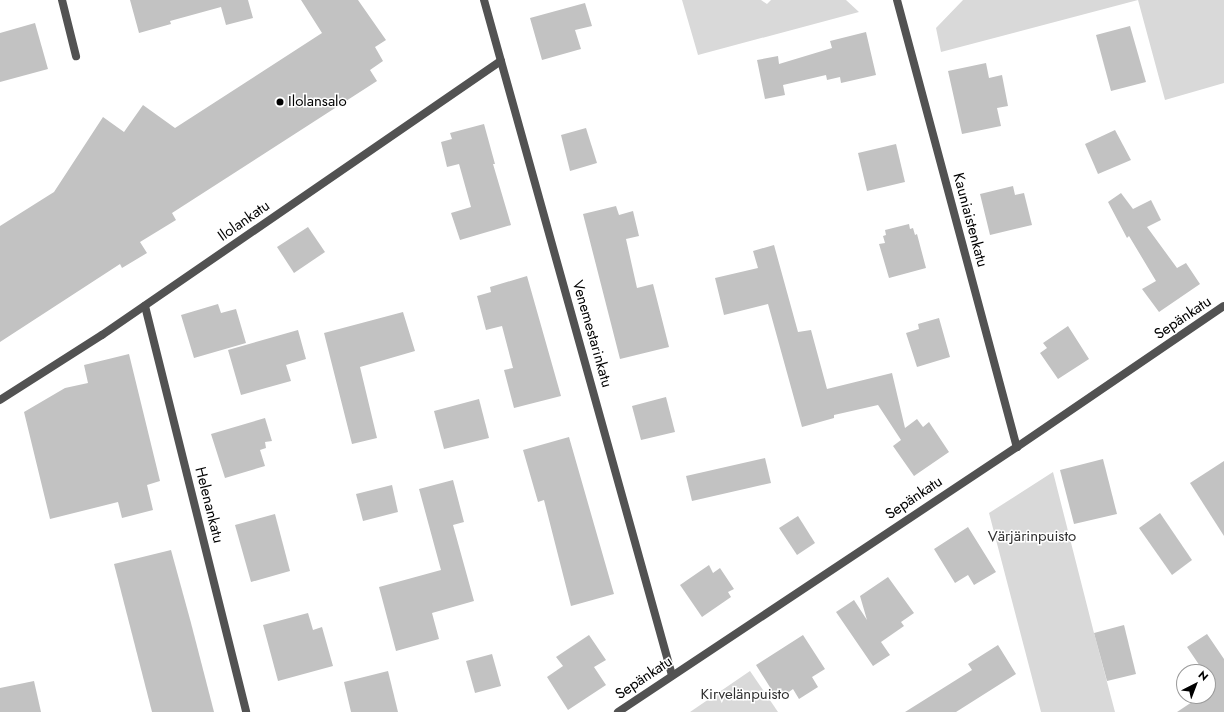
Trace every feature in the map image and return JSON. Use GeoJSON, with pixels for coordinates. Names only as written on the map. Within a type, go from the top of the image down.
{"type":"FeatureCollection","features":[{"type":"Feature","properties":{"kind":"street"},"geometry":{"type":"LineString","coordinates":[[62,0],[76,56]]}},
{"type":"Feature","properties":{"kind":"street","name":"Venemestarinkatu"},"geometry":{"type":"LineString","coordinates":[[484,0],[672,675]]}},
{"type":"Feature","properties":{"kind":"street","name":"Kauniaistenkatu"},"geometry":{"type":"LineString","coordinates":[[897,0],[1017,447]]}},
{"type":"Feature","properties":{"kind":"street","name":"Ilolankatu"},"geometry":{"type":"LineString","coordinates":[[0,400],[145,306],[501,61]]}},
{"type":"Feature","properties":{"kind":"street","name":"Helenankatu"},"geometry":{"type":"LineString","coordinates":[[145,306],[246,712]]}},
{"type":"Feature","properties":{"kind":"street","name":"Sepänkatu"},"geometry":{"type":"LineString","coordinates":[[618,712],[1017,447],[1224,306]]}},
{"type":"Feature","properties":{"kind":"green space"},"geometry":{"type":"Polygon","coordinates":[[[682,0],[761,0],[767,4],[771,0],[846,0],[859,12],[698,55],[682,0]]]}},
{"type":"Feature","properties":{"kind":"green space"},"geometry":{"type":"Polygon","coordinates":[[[963,0],[1138,0],[941,52],[936,28],[963,0]]]}},
{"type":"Feature","properties":{"kind":"green space"},"geometry":{"type":"Polygon","coordinates":[[[1138,0],[1224,0],[1224,83],[1165,100],[1138,0]]]}},
{"type":"Feature","properties":{"kind":"green space","name":"Värjärinpuisto"},"geometry":{"type":"Polygon","coordinates":[[[1053,472],[1115,712],[1041,712],[989,513],[1053,472]]]}},
{"type":"Feature","properties":{"kind":"green space","name":"Kirvelänpuisto"},"geometry":{"type":"Polygon","coordinates":[[[750,671],[778,712],[690,712],[750,671]]]}},
{"type":"Feature","properties":{"kind":"building"},"geometry":{"type":"Polygon","coordinates":[[[130,0],[248,0],[253,18],[226,25],[221,7],[170,21],[171,24],[139,33],[130,0]]]}},
{"type":"Feature","properties":{"kind":"building"},"geometry":{"type":"Polygon","coordinates":[[[301,0],[358,0],[386,40],[375,47],[383,61],[370,70],[377,81],[172,213],[176,220],[140,242],[147,253],[122,268],[120,264],[0,342],[0,226],[54,192],[103,117],[124,132],[143,105],[175,128],[322,33],[301,0]]]}},
{"type":"Feature","properties":{"kind":"building"},"geometry":{"type":"Polygon","coordinates":[[[585,3],[592,26],[575,30],[581,49],[542,60],[530,18],[585,3]]]}},
{"type":"Feature","properties":{"kind":"building"},"geometry":{"type":"Polygon","coordinates":[[[35,23],[48,69],[0,82],[0,33],[35,23]]]}},
{"type":"Feature","properties":{"kind":"building"},"geometry":{"type":"Polygon","coordinates":[[[1130,26],[1146,82],[1111,91],[1096,35],[1130,26]]]}},
{"type":"Feature","properties":{"kind":"building"},"geometry":{"type":"Polygon","coordinates":[[[866,32],[876,75],[841,83],[840,77],[827,80],[826,75],[783,85],[785,95],[765,99],[757,60],[778,56],[779,64],[832,48],[830,41],[866,32]]]}},
{"type":"Feature","properties":{"kind":"building"},"geometry":{"type":"Polygon","coordinates":[[[986,63],[989,78],[1002,75],[1008,106],[997,108],[1001,126],[962,134],[948,71],[986,63]]]}},
{"type":"Feature","properties":{"kind":"building"},"geometry":{"type":"Polygon","coordinates":[[[484,124],[495,164],[493,164],[511,225],[460,240],[451,213],[471,207],[459,164],[447,167],[441,142],[452,139],[450,133],[484,124]]]}},
{"type":"Feature","properties":{"kind":"building"},"geometry":{"type":"Polygon","coordinates":[[[586,128],[597,163],[570,171],[561,135],[586,128]]]}},
{"type":"Feature","properties":{"kind":"building"},"geometry":{"type":"Polygon","coordinates":[[[1115,130],[1131,160],[1098,174],[1085,144],[1115,130]]]}},
{"type":"Feature","properties":{"kind":"building"},"geometry":{"type":"Polygon","coordinates":[[[896,144],[905,182],[867,191],[858,153],[896,144]]]}},
{"type":"Feature","properties":{"kind":"building"},"geometry":{"type":"Polygon","coordinates":[[[1013,186],[1015,195],[1024,193],[1032,225],[990,235],[980,194],[1013,186]]]}},
{"type":"Feature","properties":{"kind":"building"},"geometry":{"type":"Polygon","coordinates":[[[1121,193],[1133,209],[1151,200],[1161,220],[1147,227],[1177,268],[1186,263],[1200,284],[1159,312],[1142,289],[1156,281],[1129,236],[1127,238],[1108,202],[1121,193]]]}},
{"type":"Feature","properties":{"kind":"building"},"geometry":{"type":"Polygon","coordinates":[[[616,206],[619,215],[633,211],[639,236],[626,239],[637,288],[653,284],[669,347],[620,359],[583,214],[616,206]]]}},
{"type":"Feature","properties":{"kind":"building"},"geometry":{"type":"Polygon","coordinates":[[[909,224],[910,229],[913,228],[915,235],[917,234],[926,268],[889,278],[879,244],[885,243],[883,236],[886,235],[885,230],[909,224]]]}},
{"type":"Feature","properties":{"kind":"building"},"geometry":{"type":"Polygon","coordinates":[[[308,227],[325,252],[294,273],[277,247],[308,227]]]}},
{"type":"Feature","properties":{"kind":"building"},"geometry":{"type":"Polygon","coordinates":[[[774,245],[798,332],[811,330],[827,389],[892,373],[905,428],[917,419],[923,427],[929,422],[949,452],[914,476],[893,446],[901,440],[878,405],[834,415],[834,418],[802,427],[768,304],[724,315],[715,278],[758,268],[753,251],[774,245]]]}},
{"type":"Feature","properties":{"kind":"building"},"geometry":{"type":"Polygon","coordinates":[[[527,276],[561,396],[514,408],[504,370],[513,368],[502,326],[486,330],[477,296],[491,292],[490,287],[527,276]]]}},
{"type":"Feature","properties":{"kind":"building"},"geometry":{"type":"Polygon","coordinates":[[[218,304],[221,313],[236,309],[246,343],[194,358],[181,315],[218,304]]]}},
{"type":"Feature","properties":{"kind":"building"},"geometry":{"type":"Polygon","coordinates":[[[403,312],[415,351],[360,367],[377,438],[352,444],[324,333],[403,312]]]}},
{"type":"Feature","properties":{"kind":"building"},"geometry":{"type":"Polygon","coordinates":[[[939,318],[950,357],[917,367],[906,333],[919,329],[918,324],[939,318]]]}},
{"type":"Feature","properties":{"kind":"building"},"geometry":{"type":"Polygon","coordinates":[[[1068,326],[1089,359],[1058,379],[1040,353],[1047,348],[1043,343],[1068,326]]]}},
{"type":"Feature","properties":{"kind":"building"},"geometry":{"type":"Polygon","coordinates":[[[298,330],[306,359],[286,365],[291,381],[241,395],[228,350],[298,330]]]}},
{"type":"Feature","properties":{"kind":"building"},"geometry":{"type":"Polygon","coordinates":[[[129,354],[160,481],[147,485],[153,510],[122,518],[118,502],[50,519],[24,412],[65,388],[88,383],[84,365],[129,354]]]}},
{"type":"Feature","properties":{"kind":"building"},"geometry":{"type":"Polygon","coordinates":[[[666,397],[675,432],[641,440],[632,406],[666,397]]]}},
{"type":"Feature","properties":{"kind":"building"},"geometry":{"type":"Polygon","coordinates":[[[479,399],[489,438],[444,449],[434,411],[479,399]]]}},
{"type":"Feature","properties":{"kind":"building"},"geometry":{"type":"Polygon","coordinates":[[[265,418],[272,441],[265,442],[266,448],[260,450],[265,466],[225,478],[211,434],[265,418]]]}},
{"type":"Feature","properties":{"kind":"building"},"geometry":{"type":"Polygon","coordinates":[[[569,437],[614,594],[571,606],[544,500],[538,502],[523,450],[569,437]]]}},
{"type":"Feature","properties":{"kind":"building"},"geometry":{"type":"Polygon","coordinates":[[[765,458],[771,483],[692,501],[686,476],[765,458]]]}},
{"type":"Feature","properties":{"kind":"building"},"geometry":{"type":"Polygon","coordinates":[[[1103,459],[1117,514],[1074,524],[1060,470],[1103,459]]]}},
{"type":"Feature","properties":{"kind":"building"},"geometry":{"type":"Polygon","coordinates":[[[1224,461],[1224,536],[1190,483],[1224,461]]]}},
{"type":"Feature","properties":{"kind":"building"},"geometry":{"type":"Polygon","coordinates":[[[453,480],[464,522],[453,525],[474,601],[432,613],[439,639],[396,651],[379,587],[441,570],[419,489],[453,480]]]}},
{"type":"Feature","properties":{"kind":"building"},"geometry":{"type":"Polygon","coordinates":[[[392,485],[398,512],[363,521],[356,494],[392,485]]]}},
{"type":"Feature","properties":{"kind":"building"},"geometry":{"type":"Polygon","coordinates":[[[1160,513],[1192,560],[1172,575],[1139,528],[1160,513]]]}},
{"type":"Feature","properties":{"kind":"building"},"geometry":{"type":"Polygon","coordinates":[[[275,514],[290,571],[251,582],[235,525],[275,514]]]}},
{"type":"Feature","properties":{"kind":"building"},"geometry":{"type":"Polygon","coordinates":[[[798,516],[815,543],[797,555],[779,528],[798,516]]]}},
{"type":"Feature","properties":{"kind":"building"},"geometry":{"type":"Polygon","coordinates":[[[968,527],[996,572],[974,585],[968,575],[955,583],[934,549],[968,527]]]}},
{"type":"Feature","properties":{"kind":"building"},"geometry":{"type":"Polygon","coordinates":[[[171,550],[214,712],[152,712],[114,564],[171,550]]]}},
{"type":"Feature","properties":{"kind":"building"},"geometry":{"type":"Polygon","coordinates":[[[709,565],[713,573],[720,568],[734,589],[728,592],[731,597],[702,617],[680,585],[709,565]]]}},
{"type":"Feature","properties":{"kind":"building"},"geometry":{"type":"Polygon","coordinates":[[[888,577],[914,613],[901,622],[904,626],[881,642],[890,655],[873,666],[836,612],[854,600],[867,620],[860,596],[888,577]]]}},
{"type":"Feature","properties":{"kind":"building"},"geometry":{"type":"Polygon","coordinates":[[[308,613],[313,630],[322,627],[333,666],[278,681],[263,625],[308,613]]]}},
{"type":"Feature","properties":{"kind":"building"},"geometry":{"type":"Polygon","coordinates":[[[1124,625],[1136,674],[1107,681],[1094,633],[1124,625]]]}},
{"type":"Feature","properties":{"kind":"building"},"geometry":{"type":"Polygon","coordinates":[[[1207,634],[1224,659],[1224,712],[1177,712],[1189,704],[1216,704],[1216,664],[1199,664],[1187,647],[1207,634]]]}},
{"type":"Feature","properties":{"kind":"building"},"geometry":{"type":"Polygon","coordinates":[[[589,635],[606,660],[594,667],[606,685],[568,710],[547,677],[563,666],[556,657],[589,635]]]}},
{"type":"Feature","properties":{"kind":"building"},"geometry":{"type":"Polygon","coordinates":[[[803,635],[825,669],[812,677],[818,687],[799,699],[793,689],[778,700],[756,665],[803,635]]]}},
{"type":"Feature","properties":{"kind":"building"},"geometry":{"type":"Polygon","coordinates":[[[998,645],[1016,674],[956,712],[905,712],[972,670],[968,664],[998,645]]]}},
{"type":"Feature","properties":{"kind":"building"},"geometry":{"type":"Polygon","coordinates":[[[492,654],[501,686],[475,693],[466,661],[492,654]]]}},
{"type":"Feature","properties":{"kind":"building"},"geometry":{"type":"Polygon","coordinates":[[[388,671],[398,712],[351,712],[344,682],[388,671]]]}},
{"type":"Feature","properties":{"kind":"building"},"geometry":{"type":"Polygon","coordinates":[[[34,681],[41,712],[0,712],[0,688],[34,681]]]}},
{"type":"Feature","properties":{"kind":"place","name":"Ilolansalo"},"geometry":{"type":"Point","coordinates":[280,102]}}]}
